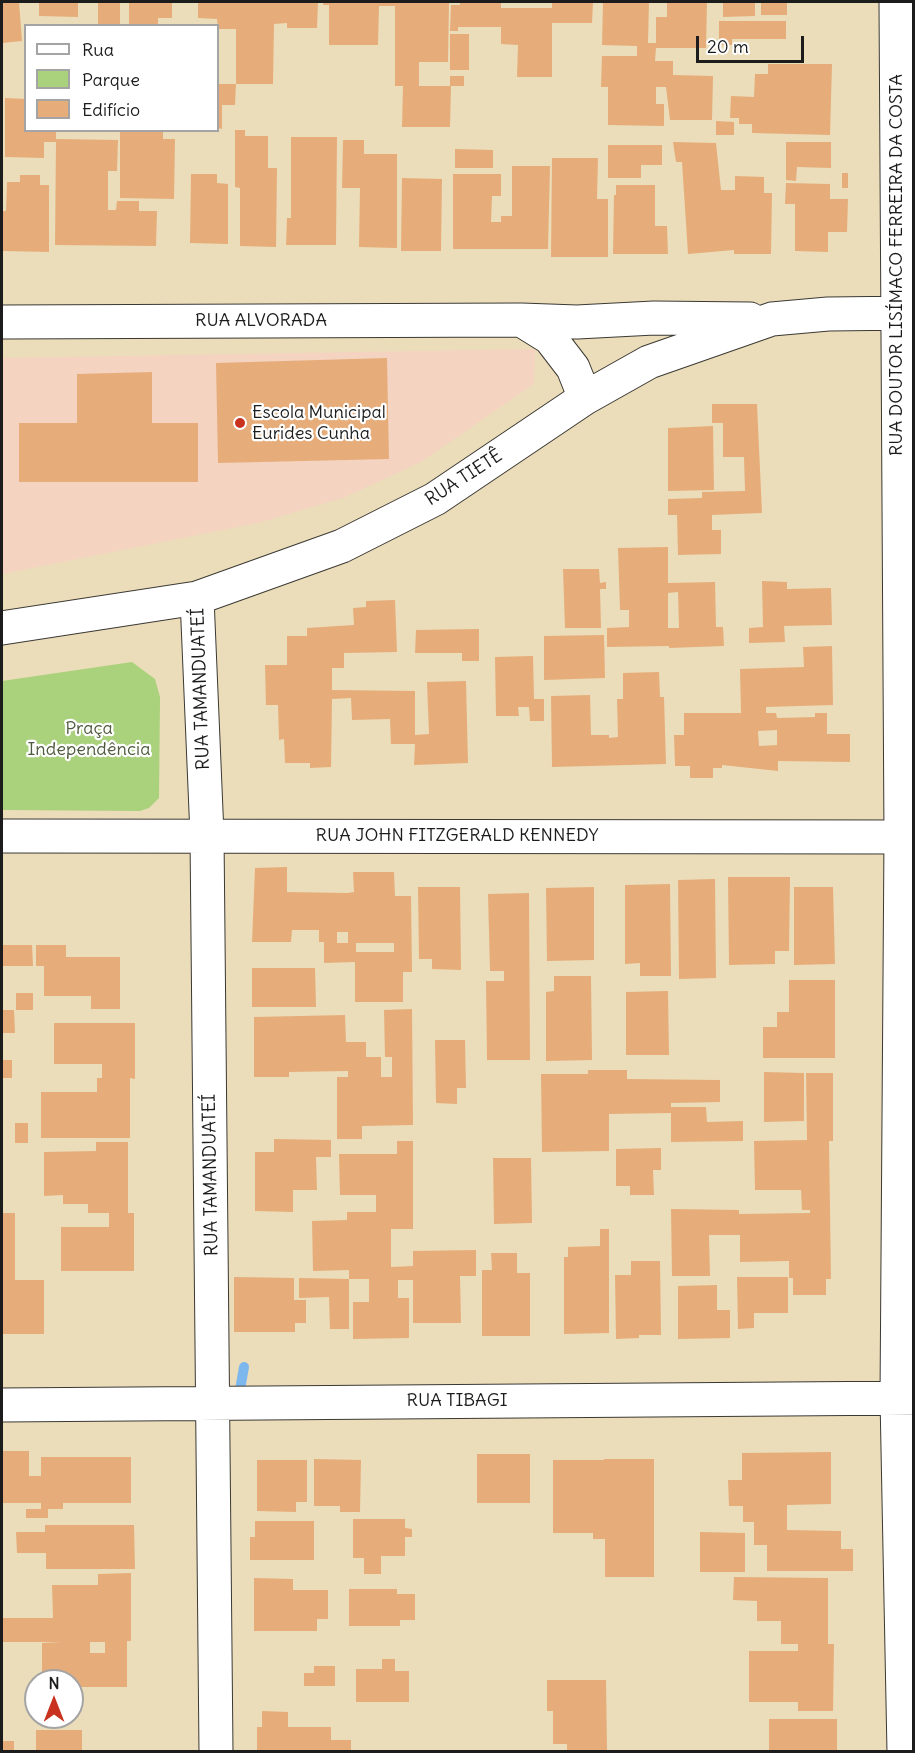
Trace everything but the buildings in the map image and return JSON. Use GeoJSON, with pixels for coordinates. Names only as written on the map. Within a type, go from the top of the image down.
{"type":"FeatureCollection","features":[{"type":"Feature","properties":{"kind":"street","name":"RUA DOUTOR LISÍMACO FERREIRA DA COSTA"},"geometry":{"type":"LineString","coordinates":[[896,2],[905,313],[907,837],[904,1752]]}},
{"type":"Feature","properties":{"kind":"street","name":"RUA TIETÊ"},"geometry":{"type":"LineString","coordinates":[[2,628],[197,598],[342,546],[435,499],[585,398],[649,362],[772,319],[828,314],[905,313]]}},
{"type":"Feature","properties":{"kind":"street","name":"RUA ALVORADA"},"geometry":{"type":"LineString","coordinates":[[2,322],[521,320],[577,322],[654,318],[772,319]]}},
{"type":"Feature","properties":{"kind":"street"},"geometry":{"type":"LineString","coordinates":[[649,362],[658,345],[661,332],[654,318]]}},
{"type":"Feature","properties":{"kind":"street"},"geometry":{"type":"LineString","coordinates":[[521,320],[550,338],[573,368]]}},
{"type":"Feature","properties":{"kind":"street"},"geometry":{"type":"LineString","coordinates":[[577,322],[571,352],[573,368],[585,398]]}},
{"type":"Feature","properties":{"kind":"street","name":"RUA TAMANDUATEÍ"},"geometry":{"type":"LineString","coordinates":[[197,598],[207,835],[216,1752]]}},
{"type":"Feature","properties":{"kind":"street","name":"RUA JOHN FITZGERALD KENNEDY"},"geometry":{"type":"LineString","coordinates":[[2,836],[907,837]]}},
{"type":"Feature","properties":{"kind":"street","name":"RUA TIBAGI"},"geometry":{"type":"LineString","coordinates":[[2,1405],[905,1398]]}},
{"type":"Feature","properties":{"kind":"shaded area","name":"Escola Municipal Eurides Cunha"},"geometry":{"type":"Polygon","coordinates":[[[535,349],[534,384],[421,462],[343,498],[258,523],[2,574],[2,358],[535,349]]]}},
{"type":"Feature","properties":{"kind":"green space","name":"Praça Independência"},"geometry":{"type":"Polygon","coordinates":[[[132,662],[155,679],[160,697],[159,798],[149,808],[140,811],[2,810],[2,681],[132,662]]]}},
{"type":"Feature","properties":{"kind":"waterway"},"geometry":{"type":"LineString","coordinates":[[240,1390],[244,1367]]}},
{"type":"Feature","properties":{"kind":"place","name":"Escola Municipal Eurides Cunha"},"geometry":{"type":"Point","coordinates":[240,423]}}]}
